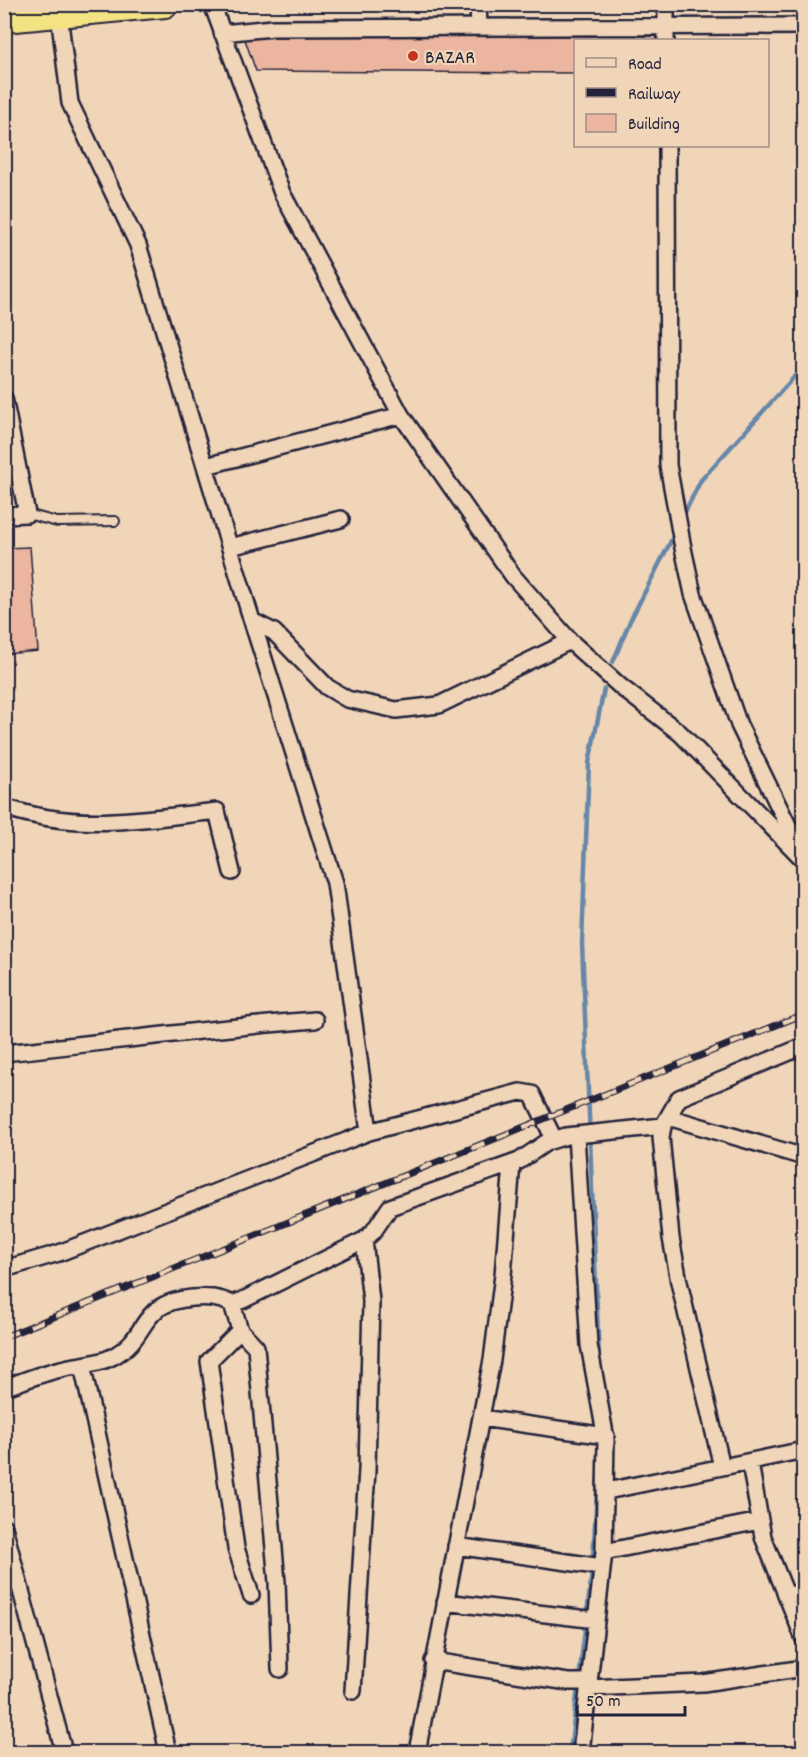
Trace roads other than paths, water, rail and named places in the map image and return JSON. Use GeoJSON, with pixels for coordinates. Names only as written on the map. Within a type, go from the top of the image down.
{"type":"FeatureCollection","features":[{"type":"Feature","properties":{"kind":"highway"},"geometry":{"type":"LineString","coordinates":[[4,19],[165,4]]}},
{"type":"Feature","properties":{"kind":"street"},"geometry":{"type":"LineString","coordinates":[[212,4],[282,193],[401,415],[513,576],[570,641],[621,687],[680,734],[804,859]]}},
{"type":"Feature","properties":{"kind":"street"},"geometry":{"type":"LineString","coordinates":[[478,4],[479,27]]}},
{"type":"Feature","properties":{"kind":"street"},"geometry":{"type":"LineString","coordinates":[[666,4],[666,33]]}},
{"type":"Feature","properties":{"kind":"street"},"geometry":{"type":"LineString","coordinates":[[59,14],[70,103],[138,245],[252,621],[335,883],[369,1132]]}},
{"type":"Feature","properties":{"kind":"street"},"geometry":{"type":"LineString","coordinates":[[222,33],[273,28],[479,27],[666,33],[804,26]]}},
{"type":"Feature","properties":{"kind":"street"},"geometry":{"type":"LineString","coordinates":[[667,147],[668,465],[693,594],[739,725],[804,859]]}},
{"type":"Feature","properties":{"kind":"street"},"geometry":{"type":"LineString","coordinates":[[4,398],[27,514],[4,515]]}},
{"type":"Feature","properties":{"kind":"street"},"geometry":{"type":"LineString","coordinates":[[206,466],[401,415]]}},
{"type":"Feature","properties":{"kind":"street"},"geometry":{"type":"LineString","coordinates":[[230,547],[340,519]]}},
{"type":"Feature","properties":{"kind":"street"},"geometry":{"type":"LineString","coordinates":[[252,621],[274,632],[327,687],[347,699],[396,710],[439,705],[570,641]]}},
{"type":"Feature","properties":{"kind":"street"},"geometry":{"type":"LineString","coordinates":[[4,807],[38,818],[105,823],[217,811],[232,872]]}},
{"type":"Feature","properties":{"kind":"street"},"geometry":{"type":"LineString","coordinates":[[4,1053],[180,1035],[238,1026],[315,1020]]}},
{"type":"Feature","properties":{"kind":"street"},"geometry":{"type":"LineString","coordinates":[[722,1467],[671,1238],[661,1137],[666,1122],[680,1098],[804,1046]]}},
{"type":"Feature","properties":{"kind":"street"},"geometry":{"type":"LineString","coordinates":[[4,1269],[59,1252],[369,1132],[529,1092],[540,1106],[554,1139]]}},
{"type":"Feature","properties":{"kind":"street"},"geometry":{"type":"LineString","coordinates":[[232,1304],[364,1240],[374,1232],[390,1207],[512,1164],[554,1139],[666,1122],[804,1157]]}},
{"type":"Feature","properties":{"kind":"street"},"geometry":{"type":"LineString","coordinates":[[576,1135],[589,1345],[606,1436],[607,1491],[603,1559],[581,1752]]}},
{"type":"Feature","properties":{"kind":"street"},"geometry":{"type":"LineString","coordinates":[[417,1752],[481,1418],[503,1275],[512,1164]]}},
{"type":"Feature","properties":{"kind":"street"},"geometry":{"type":"LineString","coordinates":[[353,1691],[367,1470],[371,1312],[364,1240]]}},
{"type":"Feature","properties":{"kind":"street"},"geometry":{"type":"LineString","coordinates":[[4,1388],[60,1369],[100,1362],[120,1352],[153,1311],[164,1303],[206,1297],[219,1298],[232,1304],[240,1330],[256,1347],[277,1582],[280,1669]]}},
{"type":"Feature","properties":{"kind":"street"},"geometry":{"type":"LineString","coordinates":[[240,1330],[209,1361],[236,1548],[250,1595]]}},
{"type":"Feature","properties":{"kind":"street"},"geometry":{"type":"LineString","coordinates":[[82,1365],[168,1752]]}},
{"type":"Feature","properties":{"kind":"street"},"geometry":{"type":"LineString","coordinates":[[481,1418],[606,1436]]}},
{"type":"Feature","properties":{"kind":"street"},"geometry":{"type":"LineString","coordinates":[[607,1491],[804,1450]]}},
{"type":"Feature","properties":{"kind":"street"},"geometry":{"type":"LineString","coordinates":[[750,1463],[763,1537],[804,1640]]}},
{"type":"Feature","properties":{"kind":"street"},"geometry":{"type":"LineString","coordinates":[[456,1546],[603,1559],[760,1521]]}},
{"type":"Feature","properties":{"kind":"street"},"geometry":{"type":"LineString","coordinates":[[4,1527],[11,1582],[64,1752]]}},
{"type":"Feature","properties":{"kind":"street"},"geometry":{"type":"LineString","coordinates":[[786,1595],[804,1593]]}},
{"type":"Feature","properties":{"kind":"street"},"geometry":{"type":"LineString","coordinates":[[445,1602],[596,1620]]}},
{"type":"Feature","properties":{"kind":"street"},"geometry":{"type":"LineString","coordinates":[[433,1661],[589,1685],[703,1683],[804,1668]]}},
{"type":"Feature","properties":{"kind":"lane"},"geometry":{"type":"LineString","coordinates":[[27,514],[57,522],[115,521]]}},
{"type":"Feature","properties":{"kind":"waterway"},"geometry":{"type":"LineString","coordinates":[[682,518],[701,480],[804,366]]}},
{"type":"Feature","properties":{"kind":"waterway"},"geometry":{"type":"LineString","coordinates":[[613,662],[630,621],[676,531]]}},
{"type":"Feature","properties":{"kind":"waterway"},"geometry":{"type":"LineString","coordinates":[[599,1360],[582,943],[589,763],[604,689]]}},
{"type":"Feature","properties":{"kind":"waterway"},"geometry":{"type":"LineString","coordinates":[[570,1752],[592,1572],[598,1476]]}},
{"type":"Feature","properties":{"kind":"railway"},"geometry":{"type":"LineString","coordinates":[[4,1337],[804,1014]]}},
{"type":"Feature","properties":{"kind":"place","name":"BAZAR"},"geometry":{"type":"Point","coordinates":[413,56]}}]}
